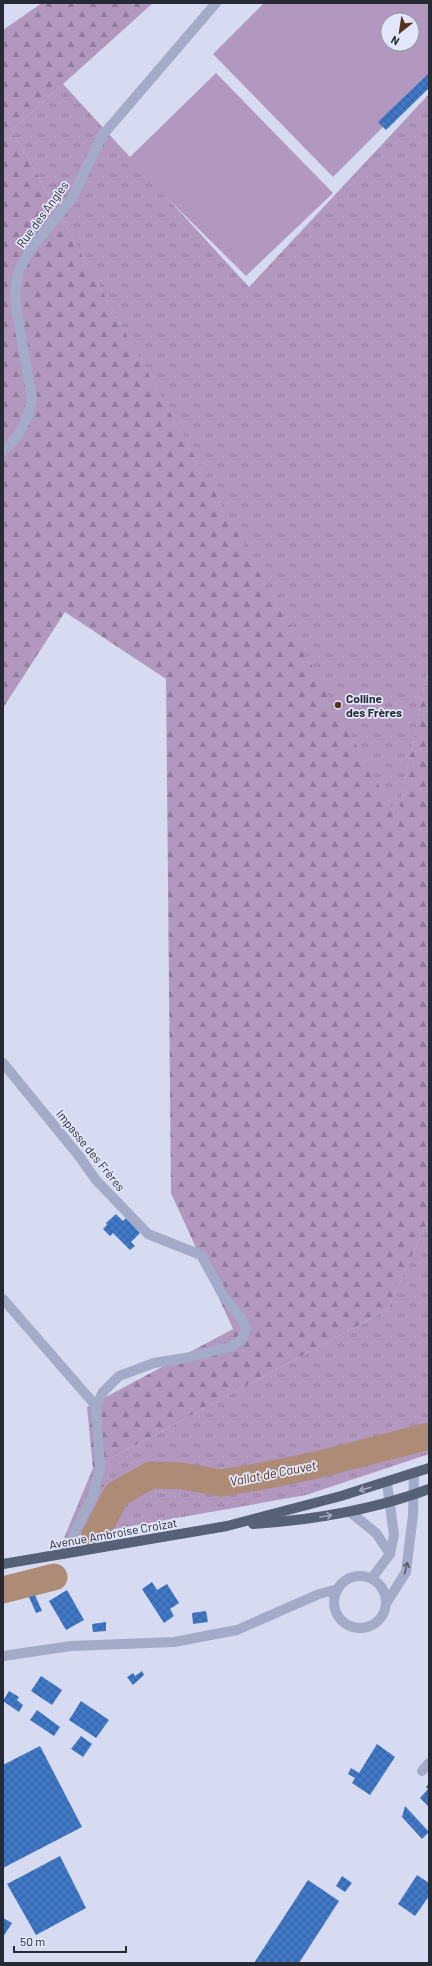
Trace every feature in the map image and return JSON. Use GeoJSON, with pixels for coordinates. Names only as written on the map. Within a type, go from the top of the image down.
{"type":"FeatureCollection","features":[{"type":"Feature","properties":{"kind":"main road","name":"Avenue Ambroise Croizat"},"geometry":{"type":"LineString","coordinates":[[3,1564],[227,1526],[388,1483],[429,1468]]}},
{"type":"Feature","properties":{"kind":"main road","name":"Avenue Ambroise Croizat"},"geometry":{"type":"LineString","coordinates":[[227,1526],[287,1522],[350,1512],[391,1503],[429,1489]]}},
{"type":"Feature","properties":{"kind":"street","name":"Rue des Angles"},"geometry":{"type":"LineString","coordinates":[[3,451],[17,436],[28,416],[32,398],[17,313],[16,292],[18,272],[30,250],[72,198],[102,136],[216,3]]}},
{"type":"Feature","properties":{"kind":"street","name":"Impasse des Frères"},"geometry":{"type":"LineString","coordinates":[[3,1063],[79,1156],[96,1180],[148,1234],[202,1255],[223,1295],[242,1320],[246,1328],[242,1339],[232,1346],[191,1357],[154,1363],[119,1376],[103,1392],[96,1406]]}},
{"type":"Feature","properties":{"kind":"street"},"geometry":{"type":"LineString","coordinates":[[3,1300],[96,1406],[100,1467],[93,1496],[64,1554]]}},
{"type":"Feature","properties":{"kind":"street"},"geometry":{"type":"LineString","coordinates":[[387,1602],[383,1588],[372,1578],[364,1575],[352,1577],[342,1582],[338,1588],[334,1603],[335,1610],[341,1619],[351,1626],[360,1628],[375,1624],[383,1614],[387,1602],[406,1572],[414,1495],[414,1473]]}},
{"type":"Feature","properties":{"kind":"street"},"geometry":{"type":"LineString","coordinates":[[372,1578],[390,1554],[394,1534],[388,1483]]}},
{"type":"Feature","properties":{"kind":"street"},"geometry":{"type":"LineString","coordinates":[[350,1512],[376,1533],[390,1554]]}},
{"type":"Feature","properties":{"kind":"street"},"geometry":{"type":"LineString","coordinates":[[3,1656],[71,1646],[174,1642],[237,1630],[319,1594],[338,1588]]}},
{"type":"Feature","properties":{"kind":"street"},"geometry":{"type":"LineString","coordinates":[[422,1771],[429,1762]]}},
{"type":"Feature","properties":{"kind":"green space"},"geometry":{"type":"Polygon","coordinates":[[[42,3],[153,3],[12,130],[397,818],[429,664],[429,1219],[387,1310],[93,1468],[87,1407],[233,1329],[171,1193],[166,679],[65,612],[3,708],[3,30],[42,3]]]}},
{"type":"Feature","properties":{"kind":"green space"},"geometry":{"type":"Polygon","coordinates":[[[264,3],[429,3],[429,81],[333,177],[213,54],[264,3]]]}},
{"type":"Feature","properties":{"kind":"green space"},"geometry":{"type":"Polygon","coordinates":[[[216,73],[333,193],[246,276],[128,159],[216,73]]]}},
{"type":"Feature","properties":{"kind":"green space"},"geometry":{"type":"Polygon","coordinates":[[[63,84],[249,287],[429,94],[429,664],[397,819],[12,130],[63,84]]]}},
{"type":"Feature","properties":{"kind":"green space"},"geometry":{"type":"Polygon","coordinates":[[[429,1219],[429,1454],[306,1495],[64,1538],[93,1468],[387,1310],[429,1219]]]}},
{"type":"Feature","properties":{"kind":"building"},"geometry":{"type":"Polygon","coordinates":[[[429,73],[429,88],[386,130],[378,122],[429,73]]]}},
{"type":"Feature","properties":{"kind":"building"},"geometry":{"type":"Polygon","coordinates":[[[116,1214],[123,1221],[126,1218],[140,1233],[131,1242],[135,1246],[130,1250],[113,1233],[110,1236],[103,1229],[107,1225],[106,1223],[116,1214]]]}},
{"type":"Feature","properties":{"kind":"building"},"geometry":{"type":"Polygon","coordinates":[[[152,1582],[157,1590],[167,1584],[179,1603],[170,1609],[174,1616],[164,1623],[142,1589],[152,1582]]]}},
{"type":"Feature","properties":{"kind":"building"},"geometry":{"type":"Polygon","coordinates":[[[67,1590],[84,1620],[66,1630],[49,1601],[67,1590]]]}},
{"type":"Feature","properties":{"kind":"building"},"geometry":{"type":"Polygon","coordinates":[[[35,1595],[42,1611],[36,1613],[29,1597],[35,1595]]]}},
{"type":"Feature","properties":{"kind":"building"},"geometry":{"type":"Polygon","coordinates":[[[206,1611],[208,1622],[193,1624],[192,1613],[206,1611]]]}},
{"type":"Feature","properties":{"kind":"building"},"geometry":{"type":"Polygon","coordinates":[[[106,1622],[106,1631],[93,1632],[92,1624],[106,1622]]]}},
{"type":"Feature","properties":{"kind":"building"},"geometry":{"type":"Polygon","coordinates":[[[142,1671],[144,1675],[133,1685],[127,1677],[133,1673],[135,1676],[142,1671]]]}},
{"type":"Feature","properties":{"kind":"building"},"geometry":{"type":"Polygon","coordinates":[[[41,1676],[62,1690],[52,1705],[31,1691],[41,1676]]]}},
{"type":"Feature","properties":{"kind":"building"},"geometry":{"type":"Polygon","coordinates":[[[9,1691],[19,1697],[17,1700],[23,1705],[19,1712],[3,1701],[9,1691]]]}},
{"type":"Feature","properties":{"kind":"building"},"geometry":{"type":"Polygon","coordinates":[[[81,1701],[109,1720],[96,1738],[69,1720],[81,1701]]]}},
{"type":"Feature","properties":{"kind":"building"},"geometry":{"type":"Polygon","coordinates":[[[37,1710],[60,1727],[54,1736],[30,1720],[37,1710]]]}},
{"type":"Feature","properties":{"kind":"building"},"geometry":{"type":"Polygon","coordinates":[[[81,1736],[92,1744],[83,1757],[71,1749],[81,1736]]]}},
{"type":"Feature","properties":{"kind":"building"},"geometry":{"type":"Polygon","coordinates":[[[377,1744],[395,1757],[370,1795],[352,1783],[355,1778],[348,1774],[351,1768],[359,1773],[377,1744]]]}},
{"type":"Feature","properties":{"kind":"building"},"geometry":{"type":"Polygon","coordinates":[[[40,1746],[82,1827],[3,1868],[3,1765],[40,1746]]]}},
{"type":"Feature","properties":{"kind":"building"},"geometry":{"type":"Polygon","coordinates":[[[429,1783],[429,1807],[420,1798],[428,1789],[426,1787],[429,1783]]]}},
{"type":"Feature","properties":{"kind":"building"},"geometry":{"type":"Polygon","coordinates":[[[405,1806],[429,1832],[422,1839],[402,1817],[405,1806]]]}},
{"type":"Feature","properties":{"kind":"building"},"geometry":{"type":"Polygon","coordinates":[[[60,1856],[86,1908],[36,1935],[7,1884],[60,1856]]]}},
{"type":"Feature","properties":{"kind":"building"},"geometry":{"type":"Polygon","coordinates":[[[417,1875],[429,1883],[429,1896],[415,1916],[398,1904],[417,1875]]]}},
{"type":"Feature","properties":{"kind":"building"},"geometry":{"type":"Polygon","coordinates":[[[342,1876],[352,1883],[345,1892],[336,1886],[342,1876]]]}},
{"type":"Feature","properties":{"kind":"building"},"geometry":{"type":"Polygon","coordinates":[[[308,1880],[339,1901],[299,1963],[254,1963],[308,1880]]]}},
{"type":"Feature","properties":{"kind":"building"},"geometry":{"type":"Polygon","coordinates":[[[3,1918],[12,1923],[3,1937],[3,1918]]]}},
{"type":"Feature","properties":{"kind":"waterway","name":"Vallat de Cauvet"},"geometry":{"type":"LineString","coordinates":[[95,1535],[117,1494],[151,1475],[182,1476],[221,1483],[316,1465],[429,1436]]}},
{"type":"Feature","properties":{"kind":"waterway","name":"Vallat de Cauvet"},"geometry":{"type":"LineString","coordinates":[[3,1590],[54,1577]]}},
{"type":"Feature","properties":{"kind":"place","name":"Colline des Frères"},"geometry":{"type":"Point","coordinates":[338,705]}}]}
